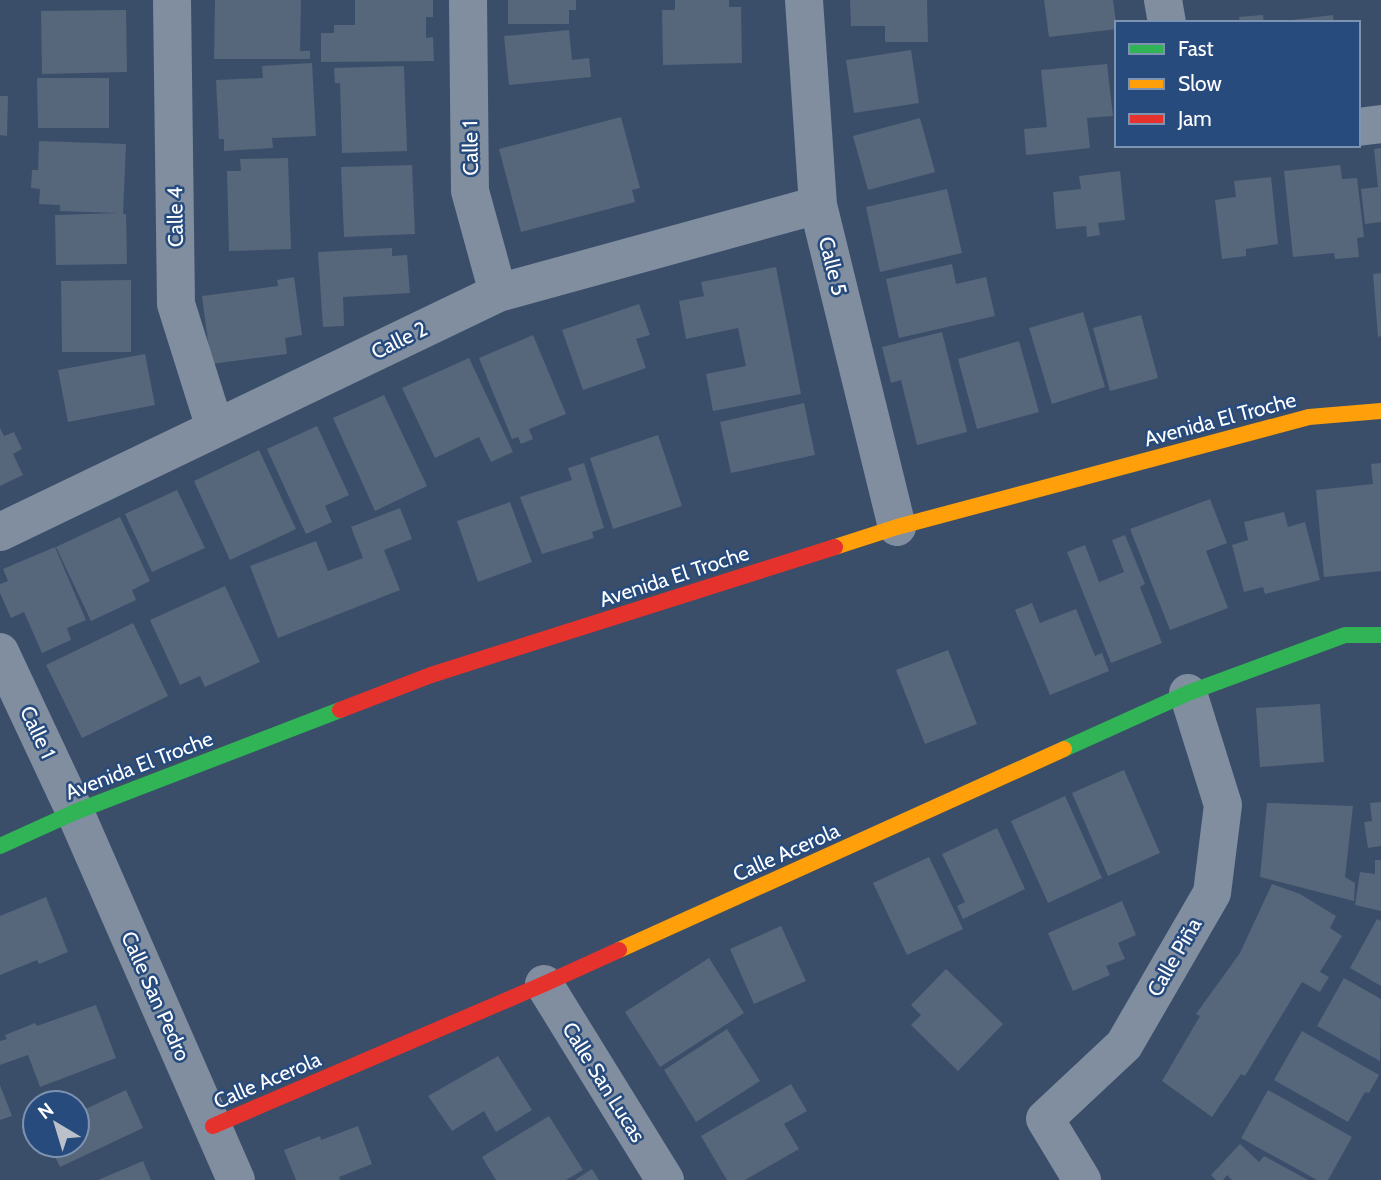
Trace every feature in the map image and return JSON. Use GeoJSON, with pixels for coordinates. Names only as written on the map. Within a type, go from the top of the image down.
{"type":"FeatureCollection","features":[{"type":"Feature","properties":{"kind":"street","name":"Calle 4"},"geometry":{"type":"LineString","coordinates":[[172,0],[176,304],[215,428]]}},
{"type":"Feature","properties":{"kind":"street","name":"Calle 1"},"geometry":{"type":"LineString","coordinates":[[468,0],[470,191],[498,293]]}},
{"type":"Feature","properties":{"kind":"street","name":"Calle 5"},"geometry":{"type":"LineString","coordinates":[[804,0],[818,205],[897,527]]}},
{"type":"Feature","properties":{"kind":"street"},"geometry":{"type":"LineString","coordinates":[[1163,0],[1167,21]]}},
{"type":"Feature","properties":{"kind":"street"},"geometry":{"type":"LineString","coordinates":[[1360,127],[1381,124]]}},
{"type":"Feature","properties":{"kind":"street","name":"Calle 2"},"geometry":{"type":"LineString","coordinates":[[0,531],[498,293],[818,205]]}},
{"type":"Feature","properties":{"kind":"street","name":"Avenida El Troche"},"geometry":{"type":"LineString","coordinates":[[0,846],[75,812],[431,675],[897,527],[1310,417],[1381,411]]}},
{"type":"Feature","properties":{"kind":"street","name":"Calle Acerola"},"geometry":{"type":"LineString","coordinates":[[213,1126],[544,984],[1188,693],[1345,635],[1381,635]]}},
{"type":"Feature","properties":{"kind":"street","name":"Calle 1"},"geometry":{"type":"LineString","coordinates":[[0,652],[75,812]]}},
{"type":"Feature","properties":{"kind":"street","name":"Calle Piña"},"geometry":{"type":"LineString","coordinates":[[1082,1180],[1045,1119],[1124,1045],[1212,893],[1223,805],[1188,693]]}},
{"type":"Feature","properties":{"kind":"street","name":"Calle San Pedro"},"geometry":{"type":"LineString","coordinates":[[75,812],[236,1180]]}},
{"type":"Feature","properties":{"kind":"street","name":"Calle San Lucas"},"geometry":{"type":"LineString","coordinates":[[544,984],[665,1180]]}},
{"type":"Feature","properties":{"kind":"building"},"geometry":{"type":"Polygon","coordinates":[[[215,0],[301,0],[300,51],[310,51],[310,59],[214,59],[215,0]]]}},
{"type":"Feature","properties":{"kind":"building"},"geometry":{"type":"Polygon","coordinates":[[[355,0],[433,0],[433,17],[426,17],[426,38],[433,37],[434,61],[321,62],[321,33],[334,33],[334,25],[355,25],[355,0]]]}},
{"type":"Feature","properties":{"kind":"building"},"geometry":{"type":"Polygon","coordinates":[[[508,0],[576,0],[576,10],[569,10],[569,24],[508,24],[508,0]]]}},
{"type":"Feature","properties":{"kind":"building"},"geometry":{"type":"Polygon","coordinates":[[[675,0],[729,0],[729,7],[741,7],[742,63],[663,65],[662,10],[675,10],[675,0]]]}},
{"type":"Feature","properties":{"kind":"building"},"geometry":{"type":"Polygon","coordinates":[[[850,0],[927,0],[928,42],[885,42],[885,26],[851,26],[850,0]]]}},
{"type":"Feature","properties":{"kind":"building"},"geometry":{"type":"Polygon","coordinates":[[[1044,0],[1113,0],[1115,29],[1049,37],[1044,0]]]}},
{"type":"Feature","properties":{"kind":"building"},"geometry":{"type":"Polygon","coordinates":[[[126,10],[127,72],[42,74],[41,11],[126,10]]]}},
{"type":"Feature","properties":{"kind":"building"},"geometry":{"type":"Polygon","coordinates":[[[1263,15],[1264,21],[1240,21],[1239,17],[1263,15]]]}},
{"type":"Feature","properties":{"kind":"building"},"geometry":{"type":"Polygon","coordinates":[[[1333,15],[1334,21],[1283,21],[1333,15]]]}},
{"type":"Feature","properties":{"kind":"building"},"geometry":{"type":"Polygon","coordinates":[[[569,30],[572,60],[589,58],[591,77],[509,85],[504,36],[569,30]]]}},
{"type":"Feature","properties":{"kind":"building"},"geometry":{"type":"Polygon","coordinates":[[[911,50],[919,103],[854,113],[846,60],[911,50]]]}},
{"type":"Feature","properties":{"kind":"building"},"geometry":{"type":"Polygon","coordinates":[[[312,63],[316,136],[272,138],[273,148],[224,151],[224,139],[219,139],[216,80],[263,78],[262,66],[312,63]]]}},
{"type":"Feature","properties":{"kind":"building"},"geometry":{"type":"Polygon","coordinates":[[[1107,64],[1113,116],[1087,118],[1090,148],[1026,155],[1024,129],[1047,127],[1041,70],[1107,64]]]}},
{"type":"Feature","properties":{"kind":"building"},"geometry":{"type":"Polygon","coordinates":[[[404,66],[407,151],[342,153],[340,83],[335,83],[334,68],[404,66]]]}},
{"type":"Feature","properties":{"kind":"building"},"geometry":{"type":"Polygon","coordinates":[[[37,78],[109,78],[109,128],[38,128],[37,78]]]}},
{"type":"Feature","properties":{"kind":"building"},"geometry":{"type":"Polygon","coordinates":[[[0,96],[8,96],[7,136],[0,135],[0,96]]]}},
{"type":"Feature","properties":{"kind":"building"},"geometry":{"type":"Polygon","coordinates":[[[621,117],[640,188],[632,190],[635,202],[521,232],[499,149],[621,117]]]}},
{"type":"Feature","properties":{"kind":"building"},"geometry":{"type":"Polygon","coordinates":[[[920,118],[935,172],[868,190],[853,136],[920,118]]]}},
{"type":"Feature","properties":{"kind":"building"},"geometry":{"type":"Polygon","coordinates":[[[39,141],[126,144],[123,214],[126,214],[127,264],[56,265],[55,215],[118,213],[60,211],[60,205],[39,204],[40,189],[31,188],[32,170],[38,170],[39,141]]]}},
{"type":"Feature","properties":{"kind":"building"},"geometry":{"type":"Polygon","coordinates":[[[1381,148],[1381,222],[1365,224],[1361,189],[1378,187],[1374,149],[1381,148]]]}},
{"type":"Feature","properties":{"kind":"building"},"geometry":{"type":"Polygon","coordinates":[[[288,158],[291,249],[229,251],[227,171],[241,171],[240,159],[288,158]]]}},
{"type":"Feature","properties":{"kind":"building"},"geometry":{"type":"Polygon","coordinates":[[[412,165],[415,234],[344,237],[341,167],[412,165]]]}},
{"type":"Feature","properties":{"kind":"building"},"geometry":{"type":"Polygon","coordinates":[[[1340,165],[1342,179],[1357,178],[1364,237],[1357,238],[1359,257],[1335,259],[1334,253],[1293,257],[1284,171],[1340,165]]]}},
{"type":"Feature","properties":{"kind":"building"},"geometry":{"type":"Polygon","coordinates":[[[1120,171],[1125,220],[1098,223],[1100,235],[1087,237],[1086,226],[1056,229],[1053,192],[1081,189],[1079,176],[1120,171]]]}},
{"type":"Feature","properties":{"kind":"building"},"geometry":{"type":"Polygon","coordinates":[[[1271,177],[1278,244],[1246,249],[1246,256],[1222,259],[1215,200],[1236,197],[1234,181],[1271,177]]]}},
{"type":"Feature","properties":{"kind":"building"},"geometry":{"type":"Polygon","coordinates":[[[947,189],[962,253],[880,272],[866,207],[947,189]]]}},
{"type":"Feature","properties":{"kind":"building"},"geometry":{"type":"Polygon","coordinates":[[[392,248],[392,256],[407,255],[410,293],[343,297],[344,326],[323,327],[318,252],[392,248]]]}},
{"type":"Feature","properties":{"kind":"building"},"geometry":{"type":"Polygon","coordinates":[[[952,264],[956,284],[986,277],[995,316],[899,338],[886,279],[952,264]]]}},
{"type":"Feature","properties":{"kind":"building"},"geometry":{"type":"Polygon","coordinates":[[[776,267],[801,394],[713,411],[706,374],[746,366],[738,328],[686,339],[679,301],[704,296],[701,282],[776,267]]]}},
{"type":"Feature","properties":{"kind":"building"},"geometry":{"type":"Polygon","coordinates":[[[1381,273],[1381,336],[1378,337],[1373,274],[1381,273]]]}},
{"type":"Feature","properties":{"kind":"building"},"geometry":{"type":"Polygon","coordinates":[[[294,277],[302,335],[285,338],[287,354],[211,364],[202,296],[278,286],[277,280],[294,277]]]}},
{"type":"Feature","properties":{"kind":"building"},"geometry":{"type":"Polygon","coordinates":[[[131,280],[131,352],[62,352],[61,281],[131,280]]]}},
{"type":"Feature","properties":{"kind":"building"},"geometry":{"type":"Polygon","coordinates":[[[639,304],[650,335],[636,339],[646,368],[583,390],[562,330],[639,304]]]}},
{"type":"Feature","properties":{"kind":"building"},"geometry":{"type":"Polygon","coordinates":[[[1083,312],[1105,387],[1052,404],[1029,328],[1083,312]]]}},
{"type":"Feature","properties":{"kind":"building"},"geometry":{"type":"Polygon","coordinates":[[[1141,315],[1158,378],[1110,391],[1093,328],[1141,315]]]}},
{"type":"Feature","properties":{"kind":"building"},"geometry":{"type":"Polygon","coordinates":[[[942,332],[967,432],[917,445],[901,380],[891,383],[882,347],[942,332]]]}},
{"type":"Feature","properties":{"kind":"building"},"geometry":{"type":"Polygon","coordinates":[[[533,335],[566,414],[529,429],[533,439],[521,444],[518,437],[512,439],[479,358],[533,335]]]}},
{"type":"Feature","properties":{"kind":"building"},"geometry":{"type":"Polygon","coordinates":[[[1019,341],[1039,412],[977,429],[958,359],[1019,341]]]}},
{"type":"Feature","properties":{"kind":"building"},"geometry":{"type":"Polygon","coordinates":[[[145,354],[155,405],[68,422],[58,370],[145,354]]]}},
{"type":"Feature","properties":{"kind":"building"},"geometry":{"type":"Polygon","coordinates":[[[469,358],[513,452],[491,462],[479,437],[435,458],[402,388],[469,358]]]}},
{"type":"Feature","properties":{"kind":"building"},"geometry":{"type":"Polygon","coordinates":[[[384,395],[427,486],[375,511],[333,418],[384,395]]]}},
{"type":"Feature","properties":{"kind":"building"},"geometry":{"type":"Polygon","coordinates":[[[804,403],[815,455],[731,473],[720,422],[804,403]]]}},
{"type":"Feature","properties":{"kind":"building"},"geometry":{"type":"Polygon","coordinates":[[[317,426],[349,495],[325,506],[332,522],[306,534],[267,449],[317,426]]]}},
{"type":"Feature","properties":{"kind":"building"},"geometry":{"type":"Polygon","coordinates":[[[0,428],[4,436],[14,432],[22,449],[13,454],[23,475],[0,486],[0,428]]]}},
{"type":"Feature","properties":{"kind":"building"},"geometry":{"type":"Polygon","coordinates":[[[658,435],[682,506],[613,529],[590,458],[658,435]]]}},
{"type":"Feature","properties":{"kind":"building"},"geometry":{"type":"Polygon","coordinates":[[[259,450],[296,529],[230,560],[194,481],[259,450]]]}},
{"type":"Feature","properties":{"kind":"building"},"geometry":{"type":"Polygon","coordinates":[[[584,463],[604,528],[592,532],[594,538],[542,554],[520,497],[572,480],[568,468],[584,463]]]}},
{"type":"Feature","properties":{"kind":"building"},"geometry":{"type":"Polygon","coordinates":[[[1381,463],[1381,571],[1324,577],[1316,490],[1373,484],[1371,464],[1381,463]]]}},
{"type":"Feature","properties":{"kind":"building"},"geometry":{"type":"Polygon","coordinates":[[[177,490],[205,548],[152,572],[125,514],[177,490]]]}},
{"type":"Feature","properties":{"kind":"building"},"geometry":{"type":"Polygon","coordinates":[[[1210,499],[1227,543],[1206,551],[1228,608],[1170,630],[1130,529],[1210,499]]]}},
{"type":"Feature","properties":{"kind":"building"},"geometry":{"type":"Polygon","coordinates":[[[510,502],[532,562],[478,582],[457,521],[510,502]]]}},
{"type":"Feature","properties":{"kind":"building"},"geometry":{"type":"Polygon","coordinates":[[[400,508],[412,539],[384,550],[400,590],[278,638],[250,566],[316,541],[328,571],[363,558],[351,527],[400,508]]]}},
{"type":"Feature","properties":{"kind":"building"},"geometry":{"type":"Polygon","coordinates":[[[1284,512],[1288,527],[1305,522],[1320,580],[1265,594],[1263,587],[1244,592],[1232,545],[1248,540],[1244,522],[1284,512]]]}},
{"type":"Feature","properties":{"kind":"building"},"geometry":{"type":"Polygon","coordinates":[[[120,517],[150,581],[132,590],[136,600],[91,621],[56,547],[120,517]]]}},
{"type":"Feature","properties":{"kind":"building"},"geometry":{"type":"Polygon","coordinates":[[[1125,535],[1145,584],[1140,587],[1162,643],[1111,663],[1067,552],[1085,545],[1099,582],[1124,572],[1112,540],[1125,535]]]}},
{"type":"Feature","properties":{"kind":"building"},"geometry":{"type":"Polygon","coordinates":[[[55,547],[86,620],[67,628],[71,640],[42,653],[24,612],[11,618],[0,593],[0,584],[8,581],[3,569],[55,547]]]}},
{"type":"Feature","properties":{"kind":"building"},"geometry":{"type":"Polygon","coordinates":[[[225,586],[260,662],[205,687],[200,676],[180,685],[150,620],[225,586]]]}},
{"type":"Feature","properties":{"kind":"building"},"geometry":{"type":"Polygon","coordinates":[[[1032,603],[1040,623],[1076,609],[1095,656],[1102,653],[1109,671],[1050,695],[1015,610],[1032,603]]]}},
{"type":"Feature","properties":{"kind":"building"},"geometry":{"type":"Polygon","coordinates":[[[133,623],[168,696],[82,738],[46,665],[133,623]]]}},
{"type":"Feature","properties":{"kind":"building"},"geometry":{"type":"Polygon","coordinates":[[[948,650],[977,724],[925,744],[896,670],[948,650]]]}},
{"type":"Feature","properties":{"kind":"building"},"geometry":{"type":"Polygon","coordinates":[[[1320,704],[1324,762],[1260,767],[1256,708],[1320,704]]]}},
{"type":"Feature","properties":{"kind":"building"},"geometry":{"type":"Polygon","coordinates":[[[1124,770],[1160,853],[1108,876],[1072,793],[1124,770]]]}},
{"type":"Feature","properties":{"kind":"building"},"geometry":{"type":"Polygon","coordinates":[[[1065,796],[1102,878],[1048,903],[1011,821],[1065,796]]]}},
{"type":"Feature","properties":{"kind":"building"},"geometry":{"type":"Polygon","coordinates":[[[1381,802],[1381,846],[1368,848],[1364,822],[1372,821],[1370,803],[1381,802]]]}},
{"type":"Feature","properties":{"kind":"building"},"geometry":{"type":"Polygon","coordinates":[[[1267,803],[1353,806],[1345,877],[1355,883],[1354,901],[1260,877],[1267,803]]]}},
{"type":"Feature","properties":{"kind":"building"},"geometry":{"type":"Polygon","coordinates":[[[997,828],[1025,889],[963,919],[957,906],[965,902],[942,854],[997,828]]]}},
{"type":"Feature","properties":{"kind":"building"},"geometry":{"type":"Polygon","coordinates":[[[929,857],[963,929],[907,955],[873,883],[929,857]]]}},
{"type":"Feature","properties":{"kind":"building"},"geometry":{"type":"Polygon","coordinates":[[[1375,860],[1381,860],[1381,911],[1355,905],[1360,872],[1375,874],[1375,860]]]}},
{"type":"Feature","properties":{"kind":"building"},"geometry":{"type":"Polygon","coordinates":[[[1272,884],[1300,894],[1336,916],[1330,928],[1342,936],[1320,972],[1329,977],[1320,992],[1302,982],[1245,1076],[1241,1074],[1212,1117],[1162,1081],[1200,1016],[1196,1014],[1240,953],[1272,884]]]}},
{"type":"Feature","properties":{"kind":"building"},"geometry":{"type":"Polygon","coordinates":[[[46,897],[68,952],[39,964],[37,960],[0,975],[0,916],[46,897]]]}},
{"type":"Feature","properties":{"kind":"building"},"geometry":{"type":"Polygon","coordinates":[[[1122,901],[1136,935],[1118,943],[1125,959],[1106,966],[1110,975],[1073,991],[1048,933],[1122,901]]]}},
{"type":"Feature","properties":{"kind":"building"},"geometry":{"type":"Polygon","coordinates":[[[1377,919],[1381,921],[1381,986],[1350,968],[1377,919]]]}},
{"type":"Feature","properties":{"kind":"building"},"geometry":{"type":"Polygon","coordinates":[[[781,926],[806,981],[754,1004],[730,949],[781,926]]]}},
{"type":"Feature","properties":{"kind":"building"},"geometry":{"type":"Polygon","coordinates":[[[709,958],[744,1013],[660,1067],[625,1012],[709,958]]]}},
{"type":"Feature","properties":{"kind":"building"},"geometry":{"type":"Polygon","coordinates":[[[946,969],[1003,1024],[958,1071],[911,1025],[921,1015],[911,1005],[946,969]]]}},
{"type":"Feature","properties":{"kind":"building"},"geometry":{"type":"Polygon","coordinates":[[[1344,978],[1381,999],[1380,1061],[1317,1026],[1344,978]]]}},
{"type":"Feature","properties":{"kind":"building"},"geometry":{"type":"Polygon","coordinates":[[[96,1005],[116,1058],[40,1087],[28,1055],[0,1065],[0,1041],[7,1039],[5,1035],[96,1005]]]}},
{"type":"Feature","properties":{"kind":"building"},"geometry":{"type":"Polygon","coordinates":[[[727,1029],[760,1081],[696,1122],[664,1070],[727,1029]]]}},
{"type":"Feature","properties":{"kind":"building"},"geometry":{"type":"Polygon","coordinates":[[[1302,1031],[1379,1075],[1369,1093],[1365,1092],[1348,1122],[1274,1080],[1302,1031]]]}},
{"type":"Feature","properties":{"kind":"building"},"geometry":{"type":"Polygon","coordinates":[[[498,1056],[532,1110],[496,1132],[484,1111],[452,1131],[428,1096],[498,1056]]]}},
{"type":"Feature","properties":{"kind":"building"},"geometry":{"type":"Polygon","coordinates":[[[791,1084],[807,1111],[784,1124],[799,1149],[745,1180],[727,1180],[701,1136],[791,1084]]]}},
{"type":"Feature","properties":{"kind":"building"},"geometry":{"type":"Polygon","coordinates":[[[0,1085],[12,1116],[0,1120],[0,1085]]]}},
{"type":"Feature","properties":{"kind":"building"},"geometry":{"type":"Polygon","coordinates":[[[126,1090],[143,1128],[91,1152],[91,1106],[126,1090]]]}},
{"type":"Feature","properties":{"kind":"building"},"geometry":{"type":"Polygon","coordinates":[[[1268,1090],[1352,1137],[1328,1180],[1317,1180],[1241,1138],[1268,1090]]]}},
{"type":"Feature","properties":{"kind":"building"},"geometry":{"type":"Polygon","coordinates":[[[549,1116],[583,1170],[566,1180],[496,1180],[482,1157],[549,1116]]]}},
{"type":"Feature","properties":{"kind":"building"},"geometry":{"type":"Polygon","coordinates":[[[358,1126],[372,1164],[339,1177],[340,1180],[296,1180],[284,1150],[320,1136],[321,1140],[358,1126]]]}},
{"type":"Feature","properties":{"kind":"building"},"geometry":{"type":"Polygon","coordinates":[[[1240,1144],[1259,1162],[1264,1156],[1308,1180],[1232,1180],[1227,1175],[1223,1180],[1216,1180],[1211,1175],[1240,1144]]]}},
{"type":"Feature","properties":{"kind":"building"},"geometry":{"type":"Polygon","coordinates":[[[56,1159],[77,1159],[60,1167],[56,1159]]]}},
{"type":"Feature","properties":{"kind":"building"},"geometry":{"type":"Polygon","coordinates":[[[143,1161],[151,1180],[98,1180],[143,1161]]]}},
{"type":"Feature","properties":{"kind":"building"},"geometry":{"type":"Polygon","coordinates":[[[592,1169],[599,1180],[575,1180],[592,1169]]]}},
{"type":"Feature","properties":{"kind":"traffic: fast"},"geometry":{"type":"LineString","coordinates":[[1064,749],[1188,693],[1345,635],[1381,635]]}},
{"type":"Feature","properties":{"kind":"traffic: fast"},"geometry":{"type":"LineString","coordinates":[[0,846],[75,812],[340,710]]}},
{"type":"Feature","properties":{"kind":"traffic: slow"},"geometry":{"type":"LineString","coordinates":[[835,547],[897,527],[1309,417],[1381,411]]}},
{"type":"Feature","properties":{"kind":"traffic: slow"},"geometry":{"type":"LineString","coordinates":[[619,950],[1064,749]]}},
{"type":"Feature","properties":{"kind":"traffic: jam"},"geometry":{"type":"LineString","coordinates":[[340,710],[431,675],[835,547]]}},
{"type":"Feature","properties":{"kind":"traffic: jam"},"geometry":{"type":"LineString","coordinates":[[213,1126],[619,950]]}}]}
